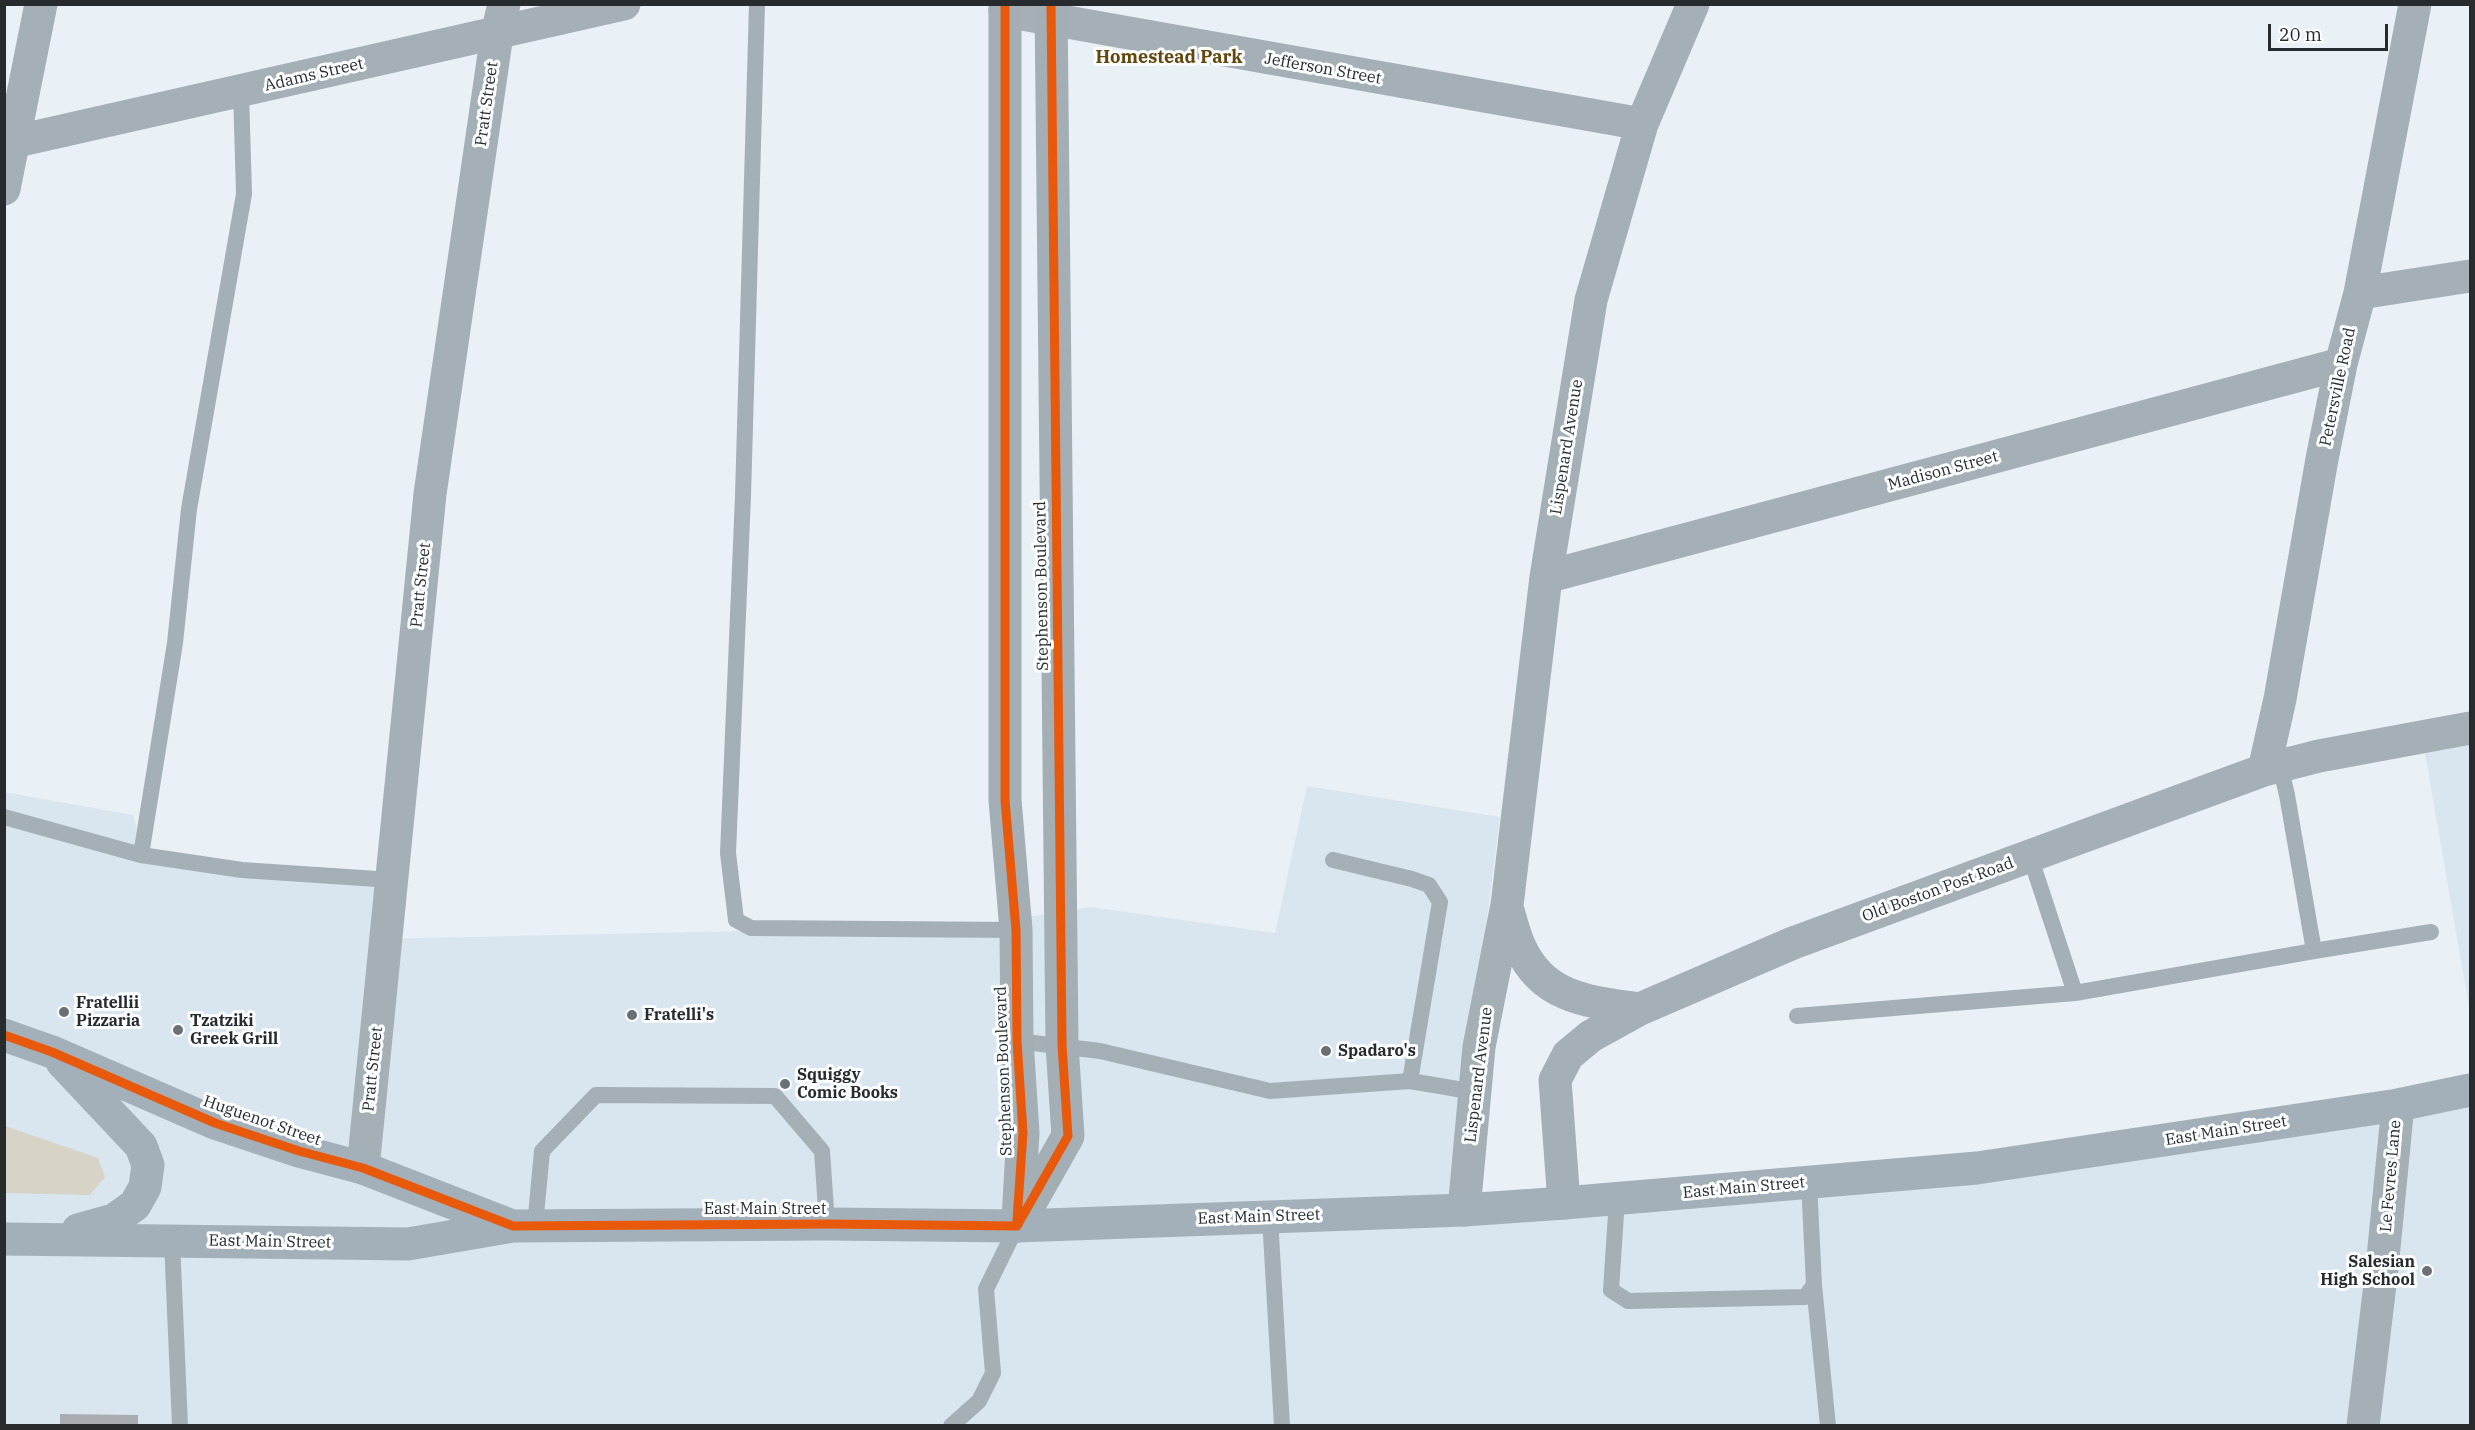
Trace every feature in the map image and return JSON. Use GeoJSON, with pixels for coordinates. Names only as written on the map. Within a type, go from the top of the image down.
{"type":"FeatureCollection","features":[{"type":"Feature","properties":{"kind":"main road","name":"Huguenot Street"},"geometry":{"type":"LineString","coordinates":[[4,1035],[52,1052],[215,1123],[299,1151],[363,1168],[524,1226]]}},
{"type":"Feature","properties":{"kind":"main road"},"geometry":{"type":"LineString","coordinates":[[41,1239],[114,1220],[135,1205],[145,1187],[148,1165],[141,1146],[52,1052]]}},
{"type":"Feature","properties":{"kind":"main road","name":"East Main Street"},"geometry":{"type":"LineString","coordinates":[[4,1239],[408,1244],[524,1226],[827,1224],[1017,1226],[1464,1210],[1977,1168],[2398,1105],[2470,1090]]}},
{"type":"Feature","properties":{"kind":"street"},"geometry":{"type":"LineString","coordinates":[[4,189],[10,143],[41,4]]}},
{"type":"Feature","properties":{"kind":"street","name":"Adams Street"},"geometry":{"type":"LineString","coordinates":[[10,143],[242,92],[501,19],[624,4]]}},
{"type":"Feature","properties":{"kind":"street","name":"Lispenard Avenue"},"geometry":{"type":"LineString","coordinates":[[1464,1210],[1479,1047],[1507,905],[1546,577],[1591,300],[1642,124],[1693,4]]}},
{"type":"Feature","properties":{"kind":"street","name":"Petersville Road"},"geometry":{"type":"LineString","coordinates":[[2272,768],[2280,699],[2341,364],[2360,293],[2415,4]]}},
{"type":"Feature","properties":{"kind":"street","name":"Stephenson Boulevard"},"geometry":{"type":"LineString","coordinates":[[1005,8],[1005,800],[1016,930],[1017,1041],[1023,1133],[1017,1226]]}},
{"type":"Feature","properties":{"kind":"street","name":"Jefferson Street"},"geometry":{"type":"LineString","coordinates":[[1005,8],[1051,13],[1642,124]]}},
{"type":"Feature","properties":{"kind":"street","name":"Stephenson Boulevard"},"geometry":{"type":"LineString","coordinates":[[1017,1226],[1068,1136],[1062,1045],[1051,13]]}},
{"type":"Feature","properties":{"kind":"street","name":"Pratt Street"},"geometry":{"type":"LineString","coordinates":[[363,1168],[430,494],[501,19]]}},
{"type":"Feature","properties":{"kind":"street"},"geometry":{"type":"LineString","coordinates":[[2360,293],[2470,276]]}},
{"type":"Feature","properties":{"kind":"street","name":"Madison Street"},"geometry":{"type":"LineString","coordinates":[[1546,577],[2341,364]]}},
{"type":"Feature","properties":{"kind":"street","name":"Old Boston Post Road"},"geometry":{"type":"LineString","coordinates":[[1564,1203],[1554,1080],[1568,1054],[1591,1036],[1640,1009],[1792,944],[2272,768],[2319,756],[2470,728]]}},
{"type":"Feature","properties":{"kind":"street","name":"Lispenard Avenue"},"geometry":{"type":"LineString","coordinates":[[1507,905],[1519,946],[1531,967],[1552,987],[1584,1001],[1640,1009]]}},
{"type":"Feature","properties":{"kind":"street","name":"Le Fevres Lane"},"geometry":{"type":"LineString","coordinates":[[2363,1425],[2382,1268],[2398,1105]]}},
{"type":"Feature","properties":{"kind":"lane"},"geometry":{"type":"LineString","coordinates":[[757,4],[744,484],[728,853],[736,920],[751,928],[1016,930]]}},
{"type":"Feature","properties":{"kind":"lane"},"geometry":{"type":"LineString","coordinates":[[141,855],[175,643],[189,509],[244,194],[242,92]]}},
{"type":"Feature","properties":{"kind":"lane"},"geometry":{"type":"LineString","coordinates":[[2272,768],[2287,795],[2314,951]]}},
{"type":"Feature","properties":{"kind":"lane"},"geometry":{"type":"LineString","coordinates":[[4,818],[141,855],[243,870],[392,880]]}},
{"type":"Feature","properties":{"kind":"lane"},"geometry":{"type":"LineString","coordinates":[[2030,856],[2075,993]]}},
{"type":"Feature","properties":{"kind":"lane"},"geometry":{"type":"LineString","coordinates":[[1333,860],[1429,885],[1440,902],[1410,1081]]}},
{"type":"Feature","properties":{"kind":"lane"},"geometry":{"type":"LineString","coordinates":[[1797,1016],[2075,993],[2431,932]]}},
{"type":"Feature","properties":{"kind":"lane"},"geometry":{"type":"LineString","coordinates":[[1017,1041],[1110,1053],[1270,1091],[1410,1081],[1475,1092]]}},
{"type":"Feature","properties":{"kind":"lane"},"geometry":{"type":"LineString","coordinates":[[524,1226],[542,1151],[596,1095],[775,1096],[822,1151],[827,1224]]}},
{"type":"Feature","properties":{"kind":"lane"},"geometry":{"type":"LineString","coordinates":[[1809,1182],[1814,1285],[1828,1425]]}},
{"type":"Feature","properties":{"kind":"lane"},"geometry":{"type":"LineString","coordinates":[[1617,1199],[1611,1290],[1628,1300],[1805,1297],[1814,1285]]}},
{"type":"Feature","properties":{"kind":"lane"},"geometry":{"type":"LineString","coordinates":[[1270,1217],[1282,1425]]}},
{"type":"Feature","properties":{"kind":"lane"},"geometry":{"type":"LineString","coordinates":[[951,1425],[979,1401],[993,1373],[986,1289],[1017,1226]]}},
{"type":"Feature","properties":{"kind":"lane"},"geometry":{"type":"LineString","coordinates":[[172,1241],[180,1425]]}},
{"type":"Feature","properties":{"kind":"shaded area"},"geometry":{"type":"Polygon","coordinates":[[[2470,736],[2470,1013],[2423,742],[2470,736]]]}},
{"type":"Feature","properties":{"kind":"shaded area"},"geometry":{"type":"Polygon","coordinates":[[[1307,786],[1500,817],[1452,1198],[1816,1189],[2470,1099],[2470,1425],[5,1425],[4,792],[133,815],[146,861],[380,883],[376,939],[968,926],[1091,907],[1275,933],[1307,786]]]}},
{"type":"Feature","properties":{"kind":"shaded area"},"geometry":{"type":"Polygon","coordinates":[[[5,1126],[98,1158],[105,1177],[90,1195],[5,1193],[5,1126]]]}},
{"type":"Feature","properties":{"kind":"building"},"geometry":{"type":"Polygon","coordinates":[[[60,1414],[138,1415],[138,1426],[60,1426],[60,1414]]]}},
{"type":"Feature","properties":{"kind":"cycle path"},"geometry":{"type":"LineString","coordinates":[[1005,4],[1005,800],[1016,930],[1017,1041],[1023,1133],[1017,1220]]}},
{"type":"Feature","properties":{"kind":"cycle path"},"geometry":{"type":"LineString","coordinates":[[1017,1226],[1068,1136],[1062,1045],[1051,4]]}},
{"type":"Feature","properties":{"kind":"cycle path"},"geometry":{"type":"LineString","coordinates":[[4,1035],[52,1052],[215,1123],[299,1151],[363,1168],[513,1226],[827,1224],[1017,1226]]}},
{"type":"Feature","properties":{"kind":"place","name":"Fratellii Pizzaria"},"geometry":{"type":"Point","coordinates":[64,1012]}},
{"type":"Feature","properties":{"kind":"place","name":"Fratelli's"},"geometry":{"type":"Point","coordinates":[632,1015]}},
{"type":"Feature","properties":{"kind":"place","name":"Tzatziki Greek Grill"},"geometry":{"type":"Point","coordinates":[178,1030]}},
{"type":"Feature","properties":{"kind":"place","name":"Spadaro's"},"geometry":{"type":"Point","coordinates":[1326,1051]}},
{"type":"Feature","properties":{"kind":"place","name":"Squiggy Comic Books"},"geometry":{"type":"Point","coordinates":[785,1084]}},
{"type":"Feature","properties":{"kind":"place","name":"Salesian High School"},"geometry":{"type":"Point","coordinates":[2427,1271]}},
{"type":"Feature","properties":{"kind":"district","name":"Homestead Park"},"geometry":{"type":"Point","coordinates":[1169,58]}}]}
